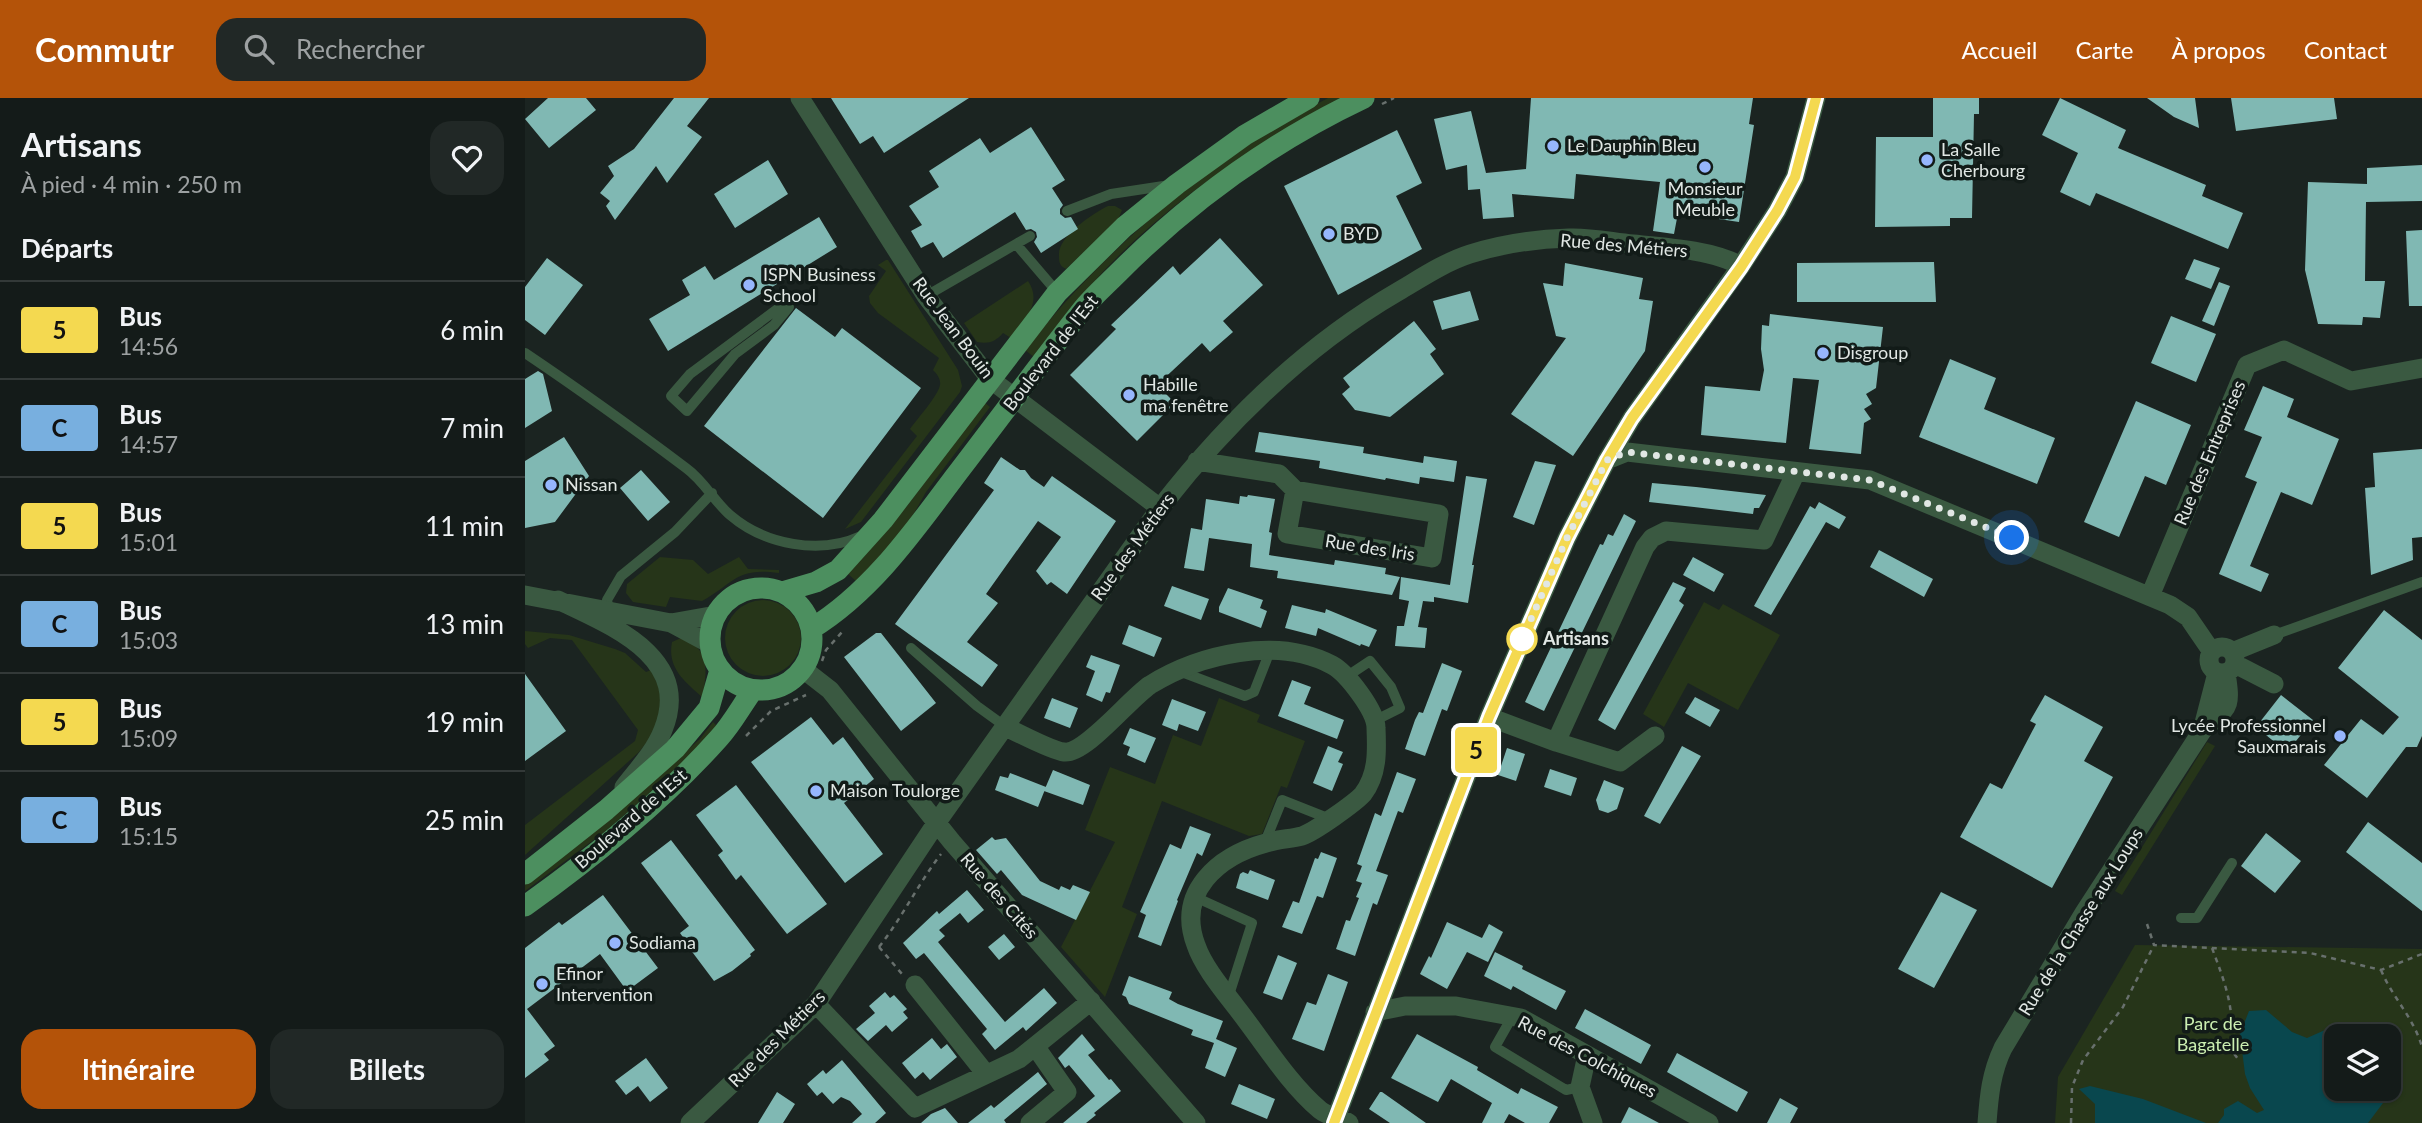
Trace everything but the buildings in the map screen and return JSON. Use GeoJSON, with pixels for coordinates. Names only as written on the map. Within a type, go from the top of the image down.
{"type":"FeatureCollection","features":[{"type":"Feature","properties":{"kind":"main road","name":"Boulevard de l'Est"},"geometry":{"type":"LineString","coordinates":[[782,592],[829,576],[838,570],[874,530],[1057,293],[1124,227],[1177,184],[1245,135],[1309,98]]}},
{"type":"Feature","properties":{"kind":"main road","name":"Boulevard de l'Est"},"geometry":{"type":"LineString","coordinates":[[811,629],[841,610],[908,538],[1084,307],[1140,251],[1200,198],[1265,153],[1336,111],[1373,101]]}},
{"type":"Feature","properties":{"kind":"main road"},"geometry":{"type":"LineString","coordinates":[[752,588],[782,592],[801,607],[811,629],[812,643],[803,669],[793,679],[768,690],[753,690],[729,680],[713,658],[710,629],[716,615],[725,602],[737,593],[752,588]]}},
{"type":"Feature","properties":{"kind":"main road","name":"Boulevard de l'Est"},"geometry":{"type":"LineString","coordinates":[[525,874],[606,810],[675,749],[709,708],[720,670]]}},
{"type":"Feature","properties":{"kind":"main road","name":"Boulevard de l'Est"},"geometry":{"type":"LineString","coordinates":[[525,906],[565,878],[659,800],[721,736],[753,690]]}},
{"type":"Feature","properties":{"kind":"street","name":"Rue Jean Bouin"},"geometry":{"type":"LineString","coordinates":[[800,98],[926,296],[990,379],[1160,508]]}},
{"type":"Feature","properties":{"kind":"street"},"geometry":{"type":"LineString","coordinates":[[1006,727],[1064,752],[1081,749],[1149,686],[1179,671],[1220,656],[1270,651],[1305,653],[1335,666],[1345,677],[1376,720],[1378,761],[1363,793],[1305,835],[1265,843],[1226,859],[1203,880],[1190,908],[1196,945],[1229,997],[1299,1088],[1322,1112],[1340,1116],[1375,1012],[1489,717],[1539,598],[1607,460],[1632,418],[1741,267],[1777,211],[1795,177],[1816,98]]}},
{"type":"Feature","properties":{"kind":"street","name":"Rue des Métiers"},"geometry":{"type":"LineString","coordinates":[[691,1123],[816,1004],[937,822],[1160,508],[1197,461],[1242,412],[1321,341],[1368,308],[1468,254],[1515,244],[1571,238],[1643,245],[1725,257],[1741,267]]}},
{"type":"Feature","properties":{"kind":"street","name":"Rue des Entreprises"},"geometry":{"type":"LineString","coordinates":[[2151,596],[2247,365],[2284,351],[2351,381],[2422,368]]}},
{"type":"Feature","properties":{"kind":"street"},"geometry":{"type":"LineString","coordinates":[[1607,460],[1627,452],[1870,480],[2170,605],[2188,617],[2224,663],[2274,684]]}},
{"type":"Feature","properties":{"kind":"street","name":"Rue des Iris"},"geometry":{"type":"LineString","coordinates":[[1197,461],[1279,474],[1295,490],[1439,514],[1432,558],[1287,534],[1295,490]]}},
{"type":"Feature","properties":{"kind":"street"},"geometry":{"type":"LineString","coordinates":[[1556,742],[1645,547],[1652,538],[1666,531],[1764,540],[1796,472]]}},
{"type":"Feature","properties":{"kind":"street"},"geometry":{"type":"LineString","coordinates":[[525,595],[671,623],[710,644]]}},
{"type":"Feature","properties":{"kind":"street"},"geometry":{"type":"LineString","coordinates":[[558,600],[620,631],[638,644],[655,659],[668,687],[668,715],[663,731],[652,750],[606,810]]}},
{"type":"Feature","properties":{"kind":"street"},"geometry":{"type":"LineString","coordinates":[[671,623],[716,615]]}},
{"type":"Feature","properties":{"kind":"street"},"geometry":{"type":"LineString","coordinates":[[2224,663],[2274,635]]}},
{"type":"Feature","properties":{"kind":"street","name":"Rue de la Chasse aux Loups"},"geometry":{"type":"LineString","coordinates":[[1987,1123],[1992,1077],[2003,1048],[2084,913],[2202,731],[2227,709],[2229,703],[2224,663]]}},
{"type":"Feature","properties":{"kind":"street","name":"Rue des Cités"},"geometry":{"type":"LineString","coordinates":[[803,669],[830,690],[937,822],[1196,1123]]}},
{"type":"Feature","properties":{"kind":"street"},"geometry":{"type":"LineString","coordinates":[[1489,717],[1621,762],[1655,736]]}},
{"type":"Feature","properties":{"kind":"street"},"geometry":{"type":"LineString","coordinates":[[915,985],[986,1074]]}},
{"type":"Feature","properties":{"kind":"street"},"geometry":{"type":"LineString","coordinates":[[816,1004],[911,1115],[1019,1059],[1091,1002]]}},
{"type":"Feature","properties":{"kind":"street","name":"Rue des Colchiques"},"geometry":{"type":"LineString","coordinates":[[1375,1012],[1405,1006],[1456,1006],[1521,1018],[1709,1123]]}},
{"type":"Feature","properties":{"kind":"street"},"geometry":{"type":"LineString","coordinates":[[1030,1123],[1067,1091],[1035,1046]]}},
{"type":"Feature","properties":{"kind":"street"},"geometry":{"type":"LineString","coordinates":[[1587,1055],[1580,1087],[1593,1123]]}},
{"type":"Feature","properties":{"kind":"lane"},"geometry":{"type":"LineString","coordinates":[[1067,211],[1111,194],[1177,184]]}},
{"type":"Feature","properties":{"kind":"lane"},"geometry":{"type":"LineString","coordinates":[[926,296],[1030,236]]}},
{"type":"Feature","properties":{"kind":"lane"},"geometry":{"type":"LineString","coordinates":[[1016,244],[1057,293]]}},
{"type":"Feature","properties":{"kind":"lane"},"geometry":{"type":"LineString","coordinates":[[787,306],[774,325],[735,354],[687,411],[671,396],[690,374],[787,306]]}},
{"type":"Feature","properties":{"kind":"lane"},"geometry":{"type":"LineString","coordinates":[[525,353],[689,470],[730,515],[753,529],[786,543],[826,547],[874,530]]}},
{"type":"Feature","properties":{"kind":"lane"},"geometry":{"type":"LineString","coordinates":[[609,611],[607,600],[621,576],[675,532],[712,493]]}},
{"type":"Feature","properties":{"kind":"lane"},"geometry":{"type":"LineString","coordinates":[[2274,635],[2422,582]]}},
{"type":"Feature","properties":{"kind":"lane"},"geometry":{"type":"LineString","coordinates":[[911,648],[977,706],[1006,727]]}},
{"type":"Feature","properties":{"kind":"lane"},"geometry":{"type":"LineString","coordinates":[[1179,671],[1245,696],[1254,692],[1270,651]]}},
{"type":"Feature","properties":{"kind":"lane"},"geometry":{"type":"LineString","coordinates":[[1345,677],[1370,661],[1391,687],[1400,708],[1376,720]]}},
{"type":"Feature","properties":{"kind":"lane"},"geometry":{"type":"LineString","coordinates":[[1265,843],[1282,800],[1330,819]]}},
{"type":"Feature","properties":{"kind":"lane"},"geometry":{"type":"LineString","coordinates":[[2181,918],[2197,918],[2232,863]]}},
{"type":"Feature","properties":{"kind":"lane"},"geometry":{"type":"LineString","coordinates":[[1195,897],[1252,923],[1229,997]]}},
{"type":"Feature","properties":{"kind":"lane"},"geometry":{"type":"LineString","coordinates":[[1512,1017],[1495,1047],[1566,1090],[1580,1087]]}},
{"type":"Feature","properties":{"kind":"path"},"geometry":{"type":"LineString","coordinates":[[1373,101],[1394,98]]}},
{"type":"Feature","properties":{"kind":"path"},"geometry":{"type":"LineString","coordinates":[[879,947],[895,928],[904,906],[945,849]]}},
{"type":"Feature","properties":{"kind":"path"},"geometry":{"type":"LineString","coordinates":[[2071,1123],[2071,1087],[2083,1060],[2123,1007],[2154,945],[2147,924]]}},
{"type":"Feature","properties":{"kind":"path"},"geometry":{"type":"LineString","coordinates":[[875,942],[908,981],[915,985]]}},
{"type":"Feature","properties":{"kind":"path"},"geometry":{"type":"LineString","coordinates":[[2154,945],[2311,953],[2381,970],[2422,954]]}},
{"type":"Feature","properties":{"kind":"path"},"geometry":{"type":"LineString","coordinates":[[2212,948],[2228,991],[2233,1028],[2230,1048],[2238,1059]]}},
{"type":"Feature","properties":{"kind":"path"},"geometry":{"type":"LineString","coordinates":[[2381,970],[2388,986],[2417,1031],[2422,1047]]}},
{"type":"Feature","properties":{"kind":"green space"},"geometry":{"type":"Polygon","coordinates":[[[1328,98],[1346,98],[1242,157],[1177,204],[1117,257],[1090,286],[1034,357],[1025,350],[1091,275],[1163,208],[1242,149],[1328,98]]]}},
{"type":"Feature","properties":{"kind":"green space"},"geometry":{"type":"Polygon","coordinates":[[[1108,206],[1122,210],[1118,220],[1064,268],[1060,264],[1059,256],[1064,241],[1085,220],[1108,206]]]}},
{"type":"Feature","properties":{"kind":"green space"},"geometry":{"type":"Polygon","coordinates":[[[886,260],[958,370],[962,386],[861,522],[845,529],[917,436],[910,429],[940,385],[933,370],[939,358],[878,313],[870,303],[869,296],[886,271],[878,265],[886,260]]]}},
{"type":"Feature","properties":{"kind":"green space"},"geometry":{"type":"Polygon","coordinates":[[[1028,281],[1034,297],[1033,304],[1011,338],[1003,333],[992,342],[977,342],[964,323],[1028,281]]]}},
{"type":"Feature","properties":{"kind":"green space"},"geometry":{"type":"Polygon","coordinates":[[[984,402],[990,407],[926,492],[908,524],[857,582],[847,573],[907,506],[984,402]]]}},
{"type":"Feature","properties":{"kind":"green space"},"geometry":{"type":"Polygon","coordinates":[[[660,557],[693,560],[708,574],[739,557],[748,569],[779,570],[779,573],[744,574],[702,601],[670,597],[666,607],[633,602],[626,593],[627,584],[660,557]]]}},
{"type":"Feature","properties":{"kind":"green space"},"geometry":{"type":"Polygon","coordinates":[[[763,600],[778,603],[790,611],[798,623],[801,638],[798,653],[790,665],[778,673],[763,676],[748,673],[736,665],[728,653],[725,638],[728,623],[736,611],[748,603],[763,600]]]}},
{"type":"Feature","properties":{"kind":"green space"},"geometry":{"type":"Polygon","coordinates":[[[1704,602],[1719,610],[1723,604],[1780,635],[1738,710],[1688,683],[1664,727],[1643,714],[1704,602]]]}},
{"type":"Feature","properties":{"kind":"green space"},"geometry":{"type":"Polygon","coordinates":[[[525,631],[569,635],[625,653],[646,672],[651,670],[660,689],[661,708],[655,732],[639,752],[525,855],[525,825],[635,741],[638,730],[572,640],[550,638],[528,648],[525,644],[525,631]]]}},
{"type":"Feature","properties":{"kind":"green space"},"geometry":{"type":"Polygon","coordinates":[[[681,638],[696,647],[705,661],[702,697],[678,673],[672,659],[672,642],[681,638]]]}},
{"type":"Feature","properties":{"kind":"green space"},"geometry":{"type":"Polygon","coordinates":[[[1219,698],[1260,715],[1257,722],[1305,741],[1287,788],[1281,786],[1262,834],[1249,836],[1162,801],[1122,907],[1137,914],[1105,997],[1061,947],[1115,842],[1085,830],[1110,767],[1155,784],[1173,735],[1201,746],[1219,698]]]}},
{"type":"Feature","properties":{"kind":"green space"},"geometry":{"type":"Polygon","coordinates":[[[713,722],[718,727],[710,740],[607,830],[525,891],[525,882],[622,808],[700,739],[713,722]]]}},
{"type":"Feature","properties":{"kind":"green space"},"geometry":{"type":"Polygon","coordinates":[[[2207,742],[2215,746],[2122,895],[2115,891],[2207,742]]]}},
{"type":"Feature","properties":{"kind":"green space","name":"Parc de Bagatelle"},"geometry":{"type":"Polygon","coordinates":[[[2135,945],[2422,949],[2422,1123],[2055,1123],[2058,1077],[2135,945]]]}},
{"type":"Feature","properties":{"kind":"water"},"geometry":{"type":"Polygon","coordinates":[[[2266,1010],[2292,1032],[2307,1038],[2324,1030],[2324,1101],[2384,1101],[2368,1123],[2218,1123],[2224,1115],[2224,1109],[2238,1101],[2257,1113],[2264,1110],[2250,1088],[2245,1074],[2240,1034],[2249,1011],[2266,1010]]]}},
{"type":"Feature","properties":{"kind":"water"},"geometry":{"type":"Polygon","coordinates":[[[2090,1086],[2143,1099],[2206,1123],[2095,1123],[2095,1104],[2079,1089],[2090,1086]]]}},
{"type":"Feature","properties":{"kind":"bus line","name":"5"},"geometry":{"type":"LineString","coordinates":[[1334,1123],[1489,717],[1567,538],[1632,418],[1741,267],[1777,211],[1795,177],[1816,98]]}},
{"type":"Feature","properties":{"kind":"place","name":"Le Dauphin Bleu"},"geometry":{"type":"Point","coordinates":[1553,146]}},
{"type":"Feature","properties":{"kind":"place","name":"La Salle Cherbourg"},"geometry":{"type":"Point","coordinates":[1927,160]}},
{"type":"Feature","properties":{"kind":"place","name":"Monsieur Meuble"},"geometry":{"type":"Point","coordinates":[1705,167]}},
{"type":"Feature","properties":{"kind":"place","name":"BYD"},"geometry":{"type":"Point","coordinates":[1329,234]}},
{"type":"Feature","properties":{"kind":"place","name":"ISPN Business School"},"geometry":{"type":"Point","coordinates":[749,285]}},
{"type":"Feature","properties":{"kind":"place","name":"Disgroup"},"geometry":{"type":"Point","coordinates":[1823,353]}},
{"type":"Feature","properties":{"kind":"place","name":"Habille ma fenêtre"},"geometry":{"type":"Point","coordinates":[1129,395]}},
{"type":"Feature","properties":{"kind":"place","name":"Nissan"},"geometry":{"type":"Point","coordinates":[551,485]}},
{"type":"Feature","properties":{"kind":"place","name":"Artisans"},"geometry":{"type":"Point","coordinates":[1522,639]}},
{"type":"Feature","properties":{"kind":"place","name":"Lycée Professionnel Sauxmarais"},"geometry":{"type":"Point","coordinates":[2340,736]}},
{"type":"Feature","properties":{"kind":"place","name":"Maison Toulorge"},"geometry":{"type":"Point","coordinates":[816,791]}},
{"type":"Feature","properties":{"kind":"place","name":"Sodiama"},"geometry":{"type":"Point","coordinates":[615,943]}},
{"type":"Feature","properties":{"kind":"place","name":"Efinor Intervention"},"geometry":{"type":"Point","coordinates":[542,984]}},
{"type":"Feature","properties":{"kind":"route"},"geometry":{"type":"LineString","coordinates":[[1522,639],[1519,646],[1567,538],[1607,460],[1627,452],[1870,480],[2012,538]]}}]}
